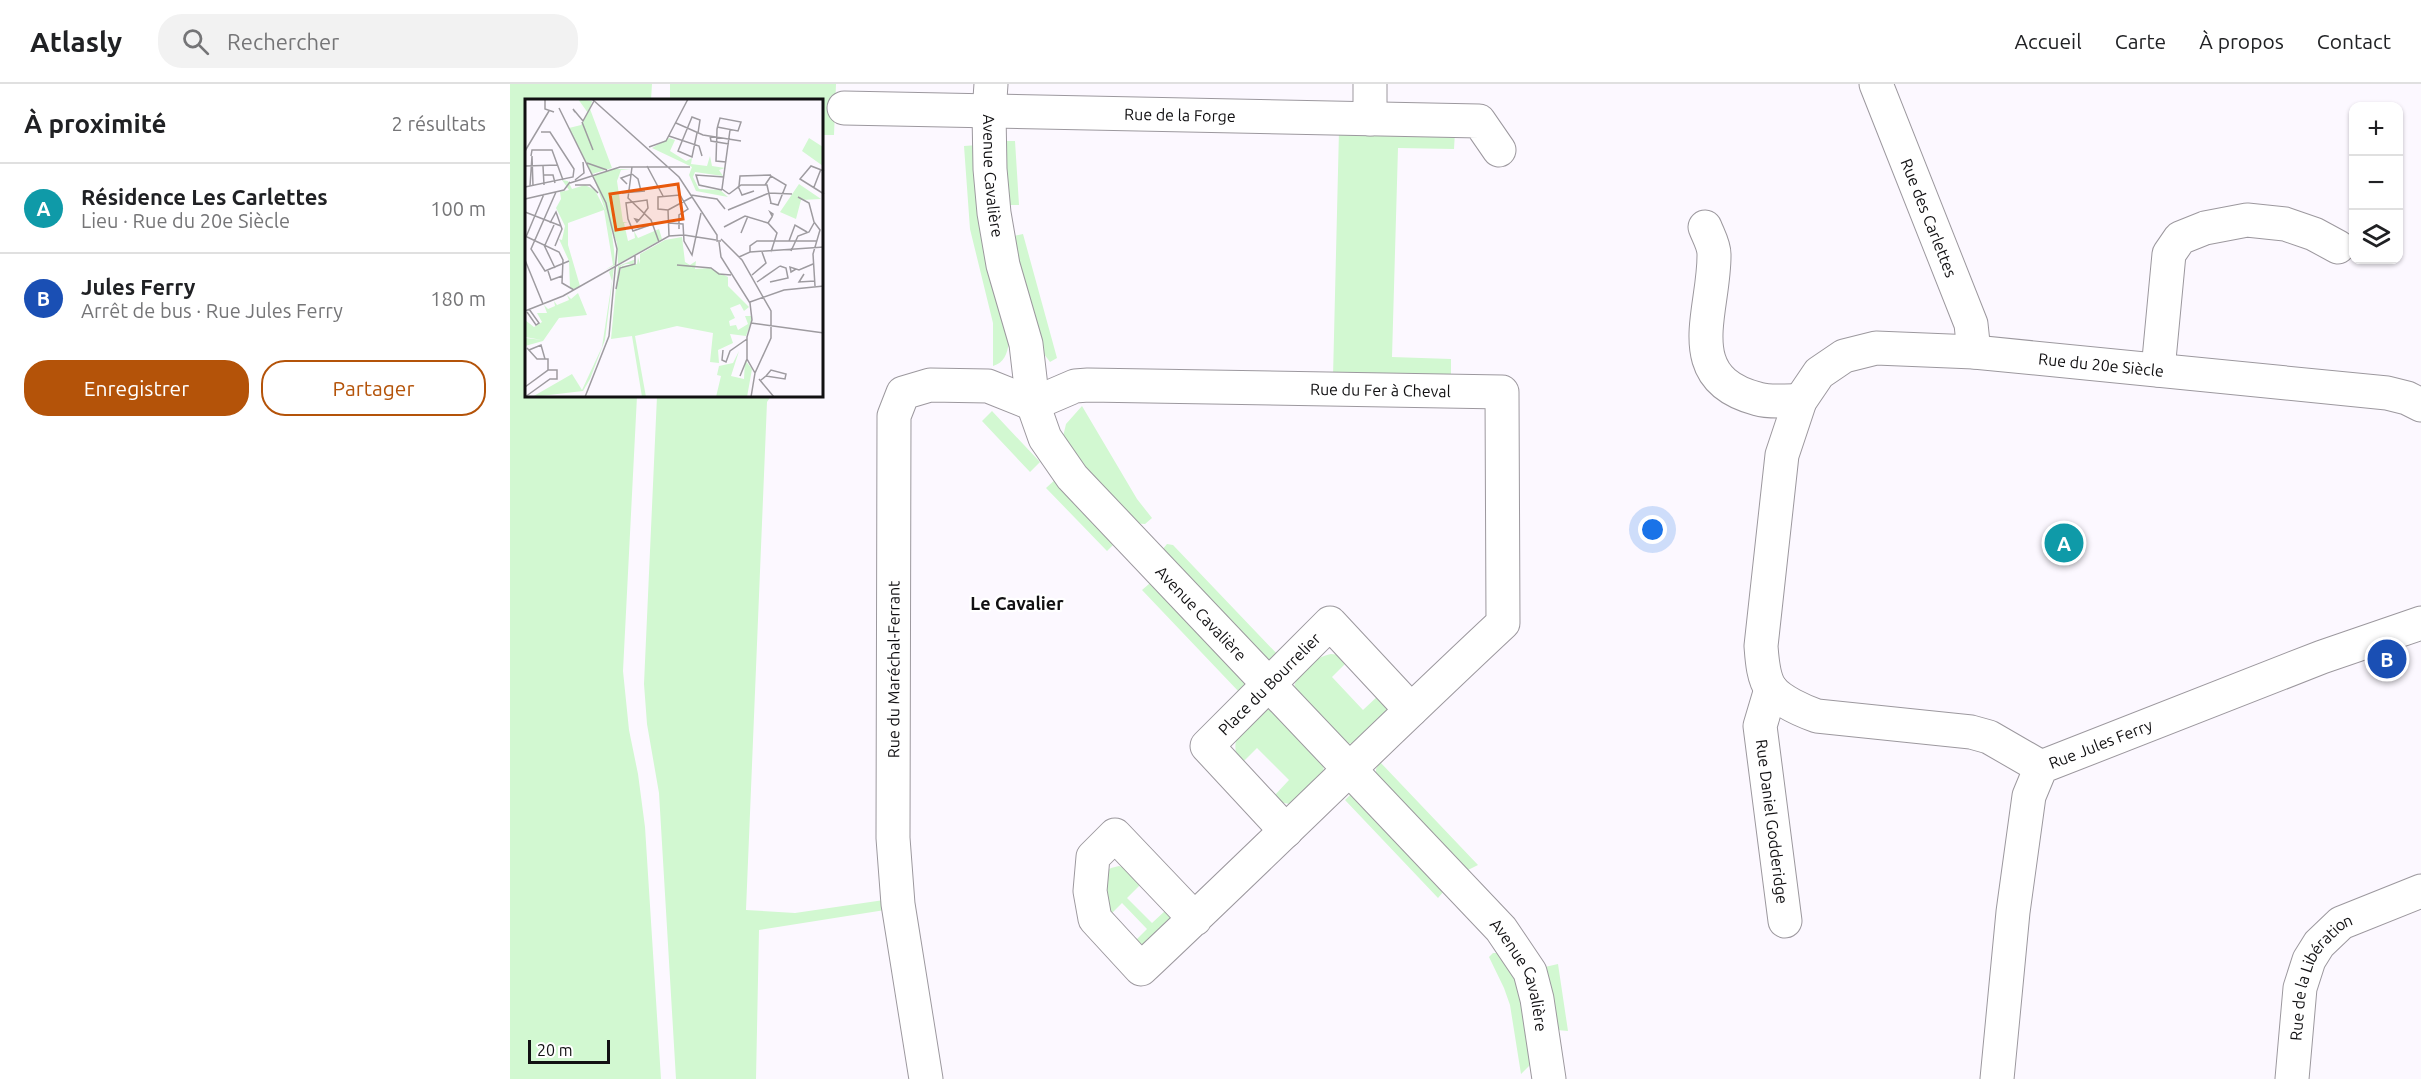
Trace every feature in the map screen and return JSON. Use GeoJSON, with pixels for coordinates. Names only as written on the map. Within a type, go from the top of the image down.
{"type":"FeatureCollection","features":[{"type":"Feature","properties":{"kind":"street"},"geometry":{"type":"LineString","coordinates":[[1370,84],[1370,119]]}},
{"type":"Feature","properties":{"kind":"street","name":"Rue des Carlettes"},"geometry":{"type":"LineString","coordinates":[[1876,84],[1971,324],[1974,352]]}},
{"type":"Feature","properties":{"kind":"street","name":"Rue de la Forge"},"geometry":{"type":"LineString","coordinates":[[844,108],[990,98],[1370,119],[1479,121],[1499,150]]}},
{"type":"Feature","properties":{"kind":"street","name":"Avenue Cavalière"},"geometry":{"type":"LineString","coordinates":[[990,98],[994,213],[1003,265],[1026,344],[1033,404],[1045,438],[1072,477],[1270,683],[1501,929],[1530,972],[1537,999],[1549,1079]]}},
{"type":"Feature","properties":{"kind":"street"},"geometry":{"type":"LineString","coordinates":[[2158,370],[2169,254],[2180,238],[2205,228],[2247,220],[2285,224],[2314,234],[2338,247]]}},
{"type":"Feature","properties":{"kind":"street"},"geometry":{"type":"LineString","coordinates":[[1705,227],[1714,252],[1705,344],[1710,364],[1719,379],[1759,400],[1800,400]]}},
{"type":"Feature","properties":{"kind":"street","name":"Rue du 20e Siècle"},"geometry":{"type":"LineString","coordinates":[[1771,689],[1763,664],[1761,646],[1782,455],[1800,400],[1819,373],[1844,356],[1876,348],[1974,352],[2387,393],[2407,398],[2421,405]]}},
{"type":"Feature","properties":{"kind":"street","name":"Rue du Fer à Cheval"},"geometry":{"type":"LineString","coordinates":[[1033,404],[1076,386],[1088,385],[1502,393],[1503,623],[1411,710]]}},
{"type":"Feature","properties":{"kind":"street","name":"Rue du Maréchal-Ferrant"},"geometry":{"type":"LineString","coordinates":[[926,1079],[898,904],[893,838],[894,416],[903,393],[930,386],[988,386],[1033,404]]}},
{"type":"Feature","properties":{"kind":"street","name":"Place du Bourrelier"},"geometry":{"type":"LineString","coordinates":[[1286,831],[1207,746],[1330,623],[1411,710]]}},
{"type":"Feature","properties":{"kind":"street","name":"Rue Jules Ferry"},"geometry":{"type":"LineString","coordinates":[[1997,1079],[2013,912],[2028,796],[2041,767],[2322,657],[2421,623]]}},
{"type":"Feature","properties":{"kind":"street"},"geometry":{"type":"LineString","coordinates":[[1771,689],[1798,709],[1816,716],[1971,732],[1989,737],[2041,767]]}},
{"type":"Feature","properties":{"kind":"street","name":"Rue Daniel Godderidge"},"geometry":{"type":"LineString","coordinates":[[1771,689],[1760,726],[1785,921]]}},
{"type":"Feature","properties":{"kind":"street"},"geometry":{"type":"LineString","coordinates":[[1195,919],[1411,710]]}},
{"type":"Feature","properties":{"kind":"street","name":"Rue de la Libération"},"geometry":{"type":"LineString","coordinates":[[2292,1079],[2300,988],[2309,960],[2319,944],[2341,923],[2421,891]]}},
{"type":"Feature","properties":{"kind":"green space"},"geometry":{"type":"Polygon","coordinates":[[[510,84],[652,84],[651,99],[525,99],[525,398],[637,398],[623,671],[629,730],[645,827],[661,1079],[510,1079],[510,84]]]}},
{"type":"Feature","properties":{"kind":"green space"},"geometry":{"type":"Polygon","coordinates":[[[670,84],[836,84],[834,135],[824,135],[824,99],[670,99],[670,84]]]}},
{"type":"Feature","properties":{"kind":"green space"},"geometry":{"type":"Polygon","coordinates":[[[1339,130],[1455,132],[1454,149],[1398,148],[1392,357],[1451,359],[1451,381],[1333,377],[1339,130]]]}},
{"type":"Feature","properties":{"kind":"green space"},"geometry":{"type":"Polygon","coordinates":[[[1003,141],[1015,141],[1019,205],[1009,205],[1003,141]]]}},
{"type":"Feature","properties":{"kind":"green space"},"geometry":{"type":"Polygon","coordinates":[[[978,145],[1009,343],[1004,358],[993,366],[993,323],[970,229],[964,146],[978,145]]]}},
{"type":"Feature","properties":{"kind":"green space"},"geometry":{"type":"Polygon","coordinates":[[[1023,234],[1057,358],[1050,362],[1038,346],[1011,240],[1014,236],[1023,234]]]}},
{"type":"Feature","properties":{"kind":"green space"},"geometry":{"type":"Polygon","coordinates":[[[657,398],[770,398],[767,402],[746,910],[795,913],[884,900],[885,910],[759,930],[756,1079],[676,1079],[659,793],[647,724],[644,684],[657,398]]]}},
{"type":"Feature","properties":{"kind":"green space"},"geometry":{"type":"Polygon","coordinates":[[[1082,406],[1137,499],[1152,518],[1145,524],[1132,523],[1062,441],[1066,424],[1082,406]]]}},
{"type":"Feature","properties":{"kind":"green space"},"geometry":{"type":"Polygon","coordinates":[[[992,411],[1040,462],[1030,472],[982,421],[992,411]]]}},
{"type":"Feature","properties":{"kind":"green space"},"geometry":{"type":"Polygon","coordinates":[[[1057,478],[1117,541],[1107,551],[1046,488],[1057,478]]]}},
{"type":"Feature","properties":{"kind":"green space"},"geometry":{"type":"Polygon","coordinates":[[[1167,544],[1173,545],[1280,657],[1267,660],[1162,550],[1167,544]]]}},
{"type":"Feature","properties":{"kind":"green space"},"geometry":{"type":"Polygon","coordinates":[[[1149,584],[1155,584],[1244,679],[1244,686],[1240,693],[1142,590],[1149,584]]]}},
{"type":"Feature","properties":{"kind":"green space"},"geometry":{"type":"Polygon","coordinates":[[[1331,654],[1340,655],[1348,661],[1332,677],[1363,710],[1380,694],[1385,699],[1387,711],[1359,744],[1339,743],[1294,693],[1294,686],[1305,668],[1331,654]]]}},
{"type":"Feature","properties":{"kind":"green space"},"geometry":{"type":"Polygon","coordinates":[[[1268,709],[1275,711],[1323,757],[1324,777],[1290,804],[1278,802],[1274,796],[1289,780],[1257,748],[1241,764],[1235,747],[1240,732],[1246,725],[1268,709]]]}},
{"type":"Feature","properties":{"kind":"green space"},"geometry":{"type":"Polygon","coordinates":[[[1380,762],[1478,865],[1466,871],[1376,775],[1380,762]]]}},
{"type":"Feature","properties":{"kind":"green space"},"geometry":{"type":"Polygon","coordinates":[[[1355,790],[1444,891],[1438,898],[1345,800],[1355,790]]]}},
{"type":"Feature","properties":{"kind":"green space"},"geometry":{"type":"Polygon","coordinates":[[[1119,866],[1125,868],[1141,884],[1127,898],[1152,923],[1166,910],[1175,919],[1142,951],[1133,943],[1147,929],[1122,903],[1108,917],[1105,872],[1119,866]]]}},
{"type":"Feature","properties":{"kind":"green space"},"geometry":{"type":"Polygon","coordinates":[[[1493,953],[1501,953],[1519,983],[1530,1065],[1521,1074],[1510,1005],[1489,957],[1493,953]]]}},
{"type":"Feature","properties":{"kind":"green space"},"geometry":{"type":"Polygon","coordinates":[[[1558,964],[1568,1031],[1557,1030],[1545,967],[1558,964]]]}},
{"type":"Feature","properties":{"kind":"place","name":"Résidence Les Carlettes"},"geometry":{"type":"Point","coordinates":[2064,543]}},
{"type":"Feature","properties":{"kind":"place","name":"Jules Ferry"},"geometry":{"type":"Point","coordinates":[2387,659]}},
{"type":"Feature","properties":{"kind":"district","name":"Le Cavalier"},"geometry":{"type":"Point","coordinates":[1017,603]}}]}
